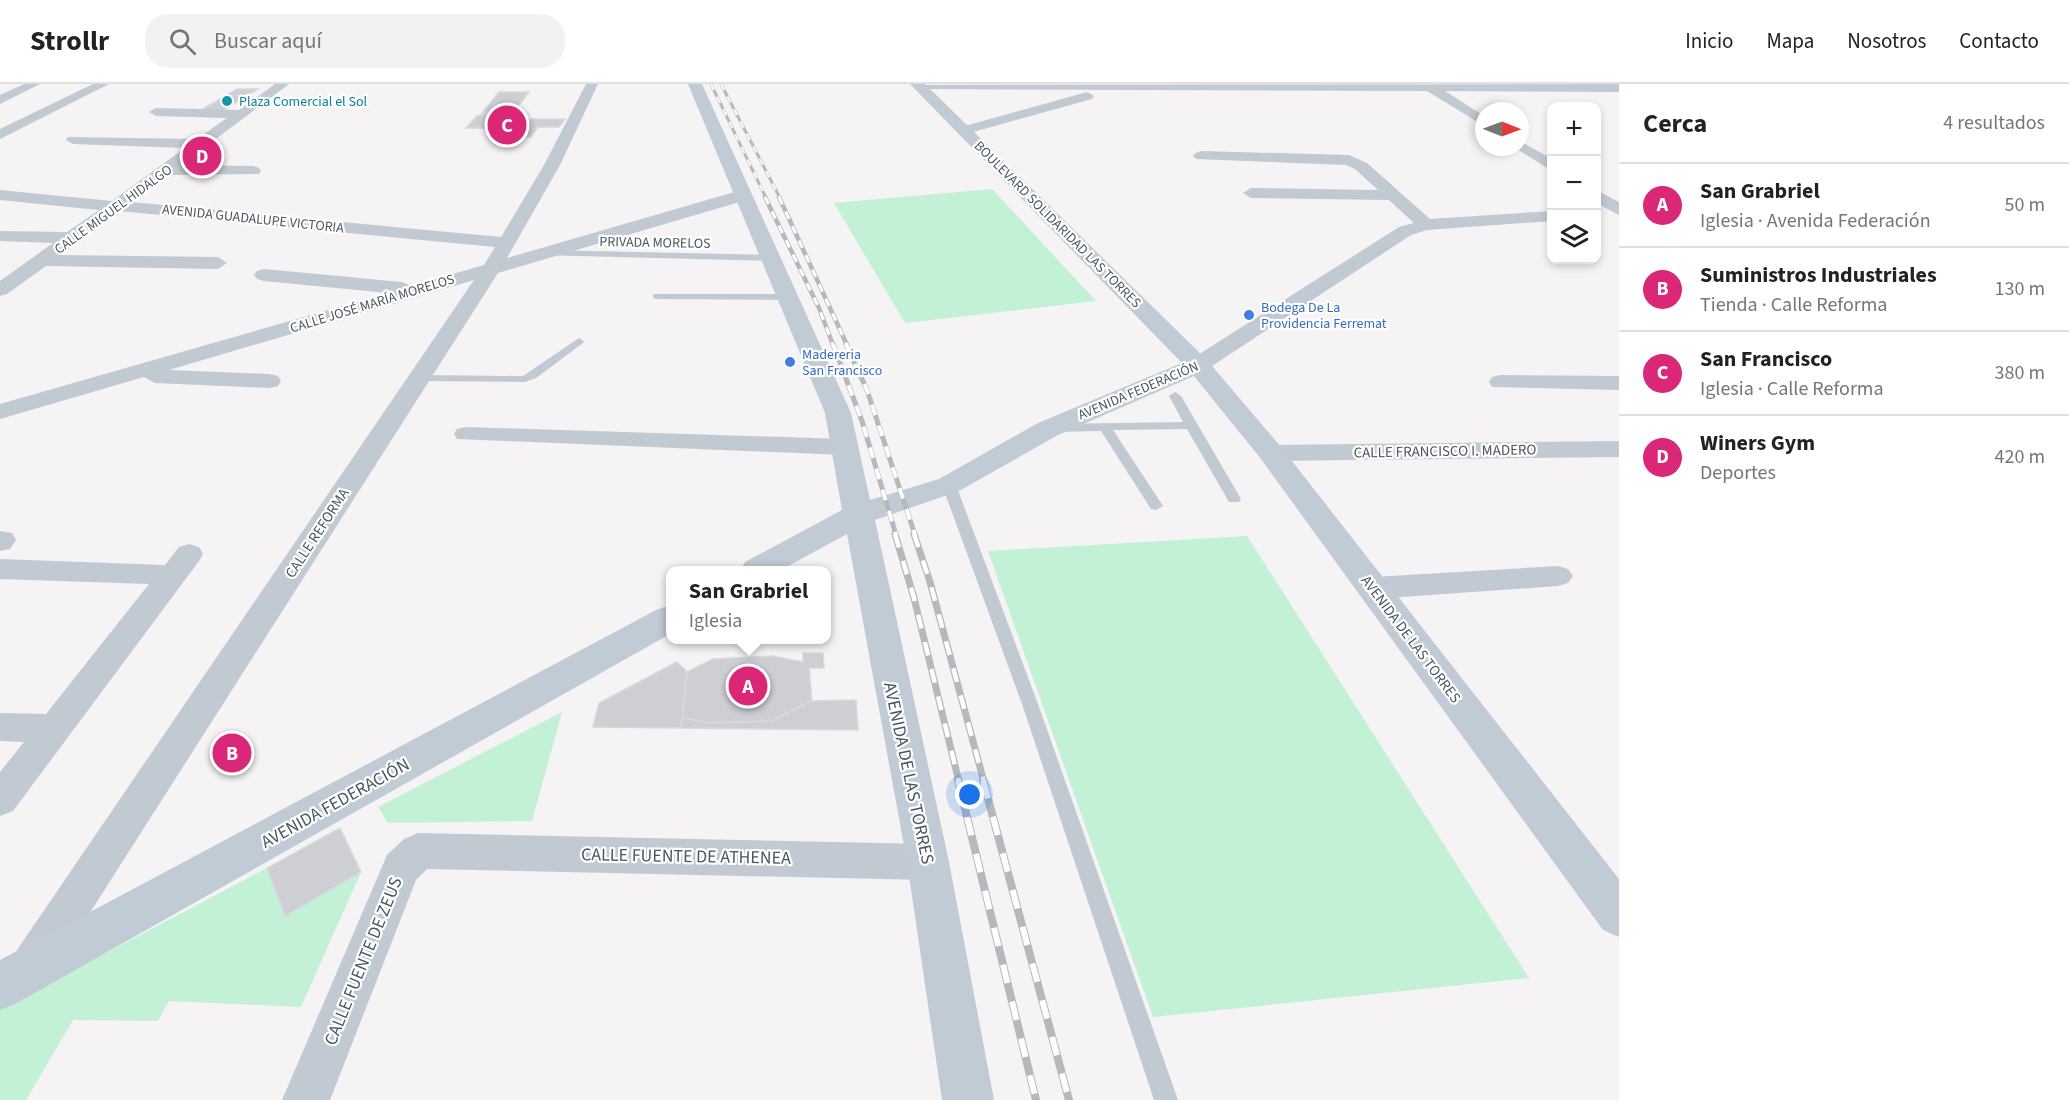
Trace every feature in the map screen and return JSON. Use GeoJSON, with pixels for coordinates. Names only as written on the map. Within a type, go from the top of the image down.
{"type":"FeatureCollection","features":[{"type":"Feature","properties":{"kind":"main road"},"geometry":{"type":"LineString","coordinates":[[695,84],[838,413],[845,447]]}},
{"type":"Feature","properties":{"kind":"main road","name":"BOULEVARD SOLIDARIDAD LAS TORRES"},"geometry":{"type":"LineString","coordinates":[[917,84],[962,105],[1198,365]]}},
{"type":"Feature","properties":{"kind":"main road","name":"AVENIDA FEDERACIÓN"},"geometry":{"type":"LineString","coordinates":[[763,566],[857,515],[949,485],[1048,429],[1198,365]]}},
{"type":"Feature","properties":{"kind":"main road","name":"AVENIDA DE LAS TORRES"},"geometry":{"type":"LineString","coordinates":[[1198,365],[1271,453],[1619,915]]}},
{"type":"Feature","properties":{"kind":"main road","name":"AVENIDA DE LAS TORRES"},"geometry":{"type":"LineString","coordinates":[[845,447],[928,862],[968,1100]]}},
{"type":"Feature","properties":{"kind":"main road","name":"AVENIDA FEDERACIÓN"},"geometry":{"type":"LineString","coordinates":[[14,980],[666,620]]}},
{"type":"Feature","properties":{"kind":"street"},"geometry":{"type":"LineString","coordinates":[[0,100],[34,84]]}},
{"type":"Feature","properties":{"kind":"street"},"geometry":{"type":"LineString","coordinates":[[0,135],[103,84]]}},
{"type":"Feature","properties":{"kind":"street","name":"CALLE MIGUEL HIDALGO"},"geometry":{"type":"LineString","coordinates":[[0,290],[283,84]]}},
{"type":"Feature","properties":{"kind":"street","name":"CALLE REFORMA"},"geometry":{"type":"LineString","coordinates":[[14,980],[419,378],[499,254],[552,165],[592,84]]}},
{"type":"Feature","properties":{"kind":"street"},"geometry":{"type":"LineString","coordinates":[[917,84],[962,105],[1126,85],[1619,88]]}},
{"type":"Feature","properties":{"kind":"street"},"geometry":{"type":"LineString","coordinates":[[962,105],[1126,85]]}},
{"type":"Feature","properties":{"kind":"street"},"geometry":{"type":"LineString","coordinates":[[1429,86],[1475,116]]}},
{"type":"Feature","properties":{"kind":"street"},"geometry":{"type":"LineString","coordinates":[[1511,88],[1541,105]]}},
{"type":"Feature","properties":{"kind":"street"},"geometry":{"type":"LineString","coordinates":[[156,112],[241,114]]}},
{"type":"Feature","properties":{"kind":"street"},"geometry":{"type":"LineString","coordinates":[[73,140],[201,144]]}},
{"type":"Feature","properties":{"kind":"street"},"geometry":{"type":"LineString","coordinates":[[1529,151],[1547,163]]}},
{"type":"Feature","properties":{"kind":"street"},"geometry":{"type":"LineString","coordinates":[[1201,156],[1349,160],[1361,166],[1426,225]]}},
{"type":"Feature","properties":{"kind":"street"},"geometry":{"type":"LineString","coordinates":[[166,170],[253,171]]}},
{"type":"Feature","properties":{"kind":"street"},"geometry":{"type":"LineString","coordinates":[[1251,193],[1392,195]]}},
{"type":"Feature","properties":{"kind":"street","name":"AVENIDA GUADALUPE VICTORIA"},"geometry":{"type":"LineString","coordinates":[[0,195],[118,205],[499,254]]}},
{"type":"Feature","properties":{"kind":"street","name":"CALLE JOSÉ MARÍA MORELOS"},"geometry":{"type":"LineString","coordinates":[[0,412],[421,290],[499,254],[538,253],[744,195]]}},
{"type":"Feature","properties":{"kind":"street"},"geometry":{"type":"LineString","coordinates":[[1601,198],[1619,211]]}},
{"type":"Feature","properties":{"kind":"street"},"geometry":{"type":"LineString","coordinates":[[1601,213],[1619,211]]}},
{"type":"Feature","properties":{"kind":"street","name":"AVENIDA FEDERACIÓN"},"geometry":{"type":"LineString","coordinates":[[1198,365],[1405,231],[1426,225],[1547,216]]}},
{"type":"Feature","properties":{"kind":"street"},"geometry":{"type":"LineString","coordinates":[[0,236],[72,238]]}},
{"type":"Feature","properties":{"kind":"street"},"geometry":{"type":"LineString","coordinates":[[42,260],[218,263]]}},
{"type":"Feature","properties":{"kind":"street"},"geometry":{"type":"LineString","coordinates":[[264,275],[421,290]]}},
{"type":"Feature","properties":{"kind":"street"},"geometry":{"type":"LineString","coordinates":[[0,276],[20,277]]}},
{"type":"Feature","properties":{"kind":"street"},"geometry":{"type":"LineString","coordinates":[[128,375],[270,381]]}},
{"type":"Feature","properties":{"kind":"street"},"geometry":{"type":"LineString","coordinates":[[1500,382],[1619,383]]}},
{"type":"Feature","properties":{"kind":"street"},"geometry":{"type":"LineString","coordinates":[[466,434],[845,447]]}},
{"type":"Feature","properties":{"kind":"street","name":"CALLE FRANCISCO I. MADERO"},"geometry":{"type":"LineString","coordinates":[[1271,453],[1619,449]]}},
{"type":"Feature","properties":{"kind":"street"},"geometry":{"type":"LineString","coordinates":[[0,569],[181,565],[0,800]]}},
{"type":"Feature","properties":{"kind":"street"},"geometry":{"type":"LineString","coordinates":[[1373,588],[1558,576]]}},
{"type":"Feature","properties":{"kind":"street"},"geometry":{"type":"LineString","coordinates":[[0,728],[54,728]]}},
{"type":"Feature","properties":{"kind":"street","name":"CALLE FUENTE DE ATHENEA"},"geometry":{"type":"LineString","coordinates":[[444,850],[928,862]]}},
{"type":"Feature","properties":{"kind":"street","name":"CALLE FUENTE DE ZEUS"},"geometry":{"type":"LineString","coordinates":[[306,1100],[401,868],[418,851],[444,850]]}},
{"type":"Feature","properties":{"kind":"lane","name":"PRIVADA MORELOS"},"geometry":{"type":"LineString","coordinates":[[538,253],[771,258]]}},
{"type":"Feature","properties":{"kind":"lane"},"geometry":{"type":"LineString","coordinates":[[657,296],[788,297]]}},
{"type":"Feature","properties":{"kind":"lane"},"geometry":{"type":"LineString","coordinates":[[419,378],[525,379],[579,341]]}},
{"type":"Feature","properties":{"kind":"lane"},"geometry":{"type":"LineString","coordinates":[[1174,396],[1234,499]]}},
{"type":"Feature","properties":{"kind":"lane"},"geometry":{"type":"LineString","coordinates":[[1048,429],[1191,425]]}},
{"type":"Feature","properties":{"kind":"lane"},"geometry":{"type":"LineString","coordinates":[[1105,427],[1156,506]]}},
{"type":"Feature","properties":{"kind":"lane"},"geometry":{"type":"LineString","coordinates":[[949,485],[1030,704],[1166,1100]]}},
{"type":"Feature","properties":{"kind":"green space"},"geometry":{"type":"Polygon","coordinates":[[[992,189],[1096,301],[905,323],[834,203],[992,189]]]}},
{"type":"Feature","properties":{"kind":"green space"},"geometry":{"type":"Polygon","coordinates":[[[1247,536],[1529,978],[1153,1017],[988,551],[1247,536]]]}},
{"type":"Feature","properties":{"kind":"green space"},"geometry":{"type":"Polygon","coordinates":[[[562,712],[532,821],[388,823],[378,807],[562,712]]]}},
{"type":"Feature","properties":{"kind":"green space"},"geometry":{"type":"Polygon","coordinates":[[[267,868],[285,916],[361,872],[301,1007],[169,1001],[158,1021],[73,1020],[26,1100],[0,1100],[0,1009],[267,868]]]}},
{"type":"Feature","properties":{"kind":"building","name":"Plaza Comercial el Sol"},"geometry":{"type":"Polygon","coordinates":[[[237,89],[258,89],[219,113],[196,113],[237,89]]]}},
{"type":"Feature","properties":{"kind":"building"},"geometry":{"type":"Polygon","coordinates":[[[499,92],[529,92],[513,113],[482,113],[499,92]]]}},
{"type":"Feature","properties":{"kind":"building"},"geometry":{"type":"Polygon","coordinates":[[[498,114],[489,117],[484,123],[500,121],[494,128],[466,128],[477,116],[498,114]]]}},
{"type":"Feature","properties":{"kind":"building"},"geometry":{"type":"Polygon","coordinates":[[[499,118],[520,119],[512,129],[494,132],[502,121],[497,120],[499,118]]]}},
{"type":"Feature","properties":{"kind":"building"},"geometry":{"type":"Polygon","coordinates":[[[530,119],[565,119],[559,127],[538,127],[531,137],[517,137],[530,119]]]}},
{"type":"Feature","properties":{"kind":"building"},"geometry":{"type":"Polygon","coordinates":[[[803,653],[823,653],[824,668],[809,668],[812,701],[772,721],[710,723],[682,718],[687,672],[713,659],[772,656],[803,662],[803,653]]]}},
{"type":"Feature","properties":{"kind":"building"},"geometry":{"type":"Polygon","coordinates":[[[677,662],[687,672],[681,728],[593,727],[599,703],[677,662]]]}},
{"type":"Feature","properties":{"kind":"building"},"geometry":{"type":"Polygon","coordinates":[[[856,700],[858,730],[681,728],[682,718],[710,723],[772,721],[812,701],[856,700]]]}},
{"type":"Feature","properties":{"kind":"building"},"geometry":{"type":"Polygon","coordinates":[[[340,828],[361,872],[285,916],[267,868],[340,828]]]}},
{"type":"Feature","properties":{"kind":"railway"},"geometry":{"type":"LineString","coordinates":[[711,84],[766,198]]}},
{"type":"Feature","properties":{"kind":"railway"},"geometry":{"type":"LineString","coordinates":[[721,84],[780,198]]}},
{"type":"Feature","properties":{"kind":"railway"},"geometry":{"type":"LineString","coordinates":[[765,197],[819,308],[833,345]]}},
{"type":"Feature","properties":{"kind":"railway"},"geometry":{"type":"LineString","coordinates":[[779,197],[847,345]]}},
{"type":"Feature","properties":{"kind":"railway"},"geometry":{"type":"LineString","coordinates":[[833,344],[862,421],[896,535]]}},
{"type":"Feature","properties":{"kind":"railway"},"geometry":{"type":"LineString","coordinates":[[846,344],[867,390],[915,535]]}},
{"type":"Feature","properties":{"kind":"railway"},"geometry":{"type":"LineString","coordinates":[[895,534],[914,598],[959,782]]}},
{"type":"Feature","properties":{"kind":"railway"},"geometry":{"type":"LineString","coordinates":[[914,534],[930,582],[984,782]]}},
{"type":"Feature","properties":{"kind":"railway"},"geometry":{"type":"LineString","coordinates":[[958,780],[1036,1100]]}},
{"type":"Feature","properties":{"kind":"railway"},"geometry":{"type":"LineString","coordinates":[[983,780],[1069,1100]]}},
{"type":"Feature","properties":{"kind":"place","name":"Plaza Comercial el Sol"},"geometry":{"type":"Point","coordinates":[227,101]}},
{"type":"Feature","properties":{"kind":"place","name":"San Francisco"},"geometry":{"type":"Point","coordinates":[507,125]}},
{"type":"Feature","properties":{"kind":"place","name":"Winers Gym"},"geometry":{"type":"Point","coordinates":[202,156]}},
{"type":"Feature","properties":{"kind":"place","name":"Bodega De La Providencia Ferremat"},"geometry":{"type":"Point","coordinates":[1249,315]}},
{"type":"Feature","properties":{"kind":"place","name":"Madereria San Francisco"},"geometry":{"type":"Point","coordinates":[790,362]}},
{"type":"Feature","properties":{"kind":"place","name":"San Grabriel"},"geometry":{"type":"Point","coordinates":[748,686]}},
{"type":"Feature","properties":{"kind":"place","name":"Suministros Industriales"},"geometry":{"type":"Point","coordinates":[232,753]}}]}
